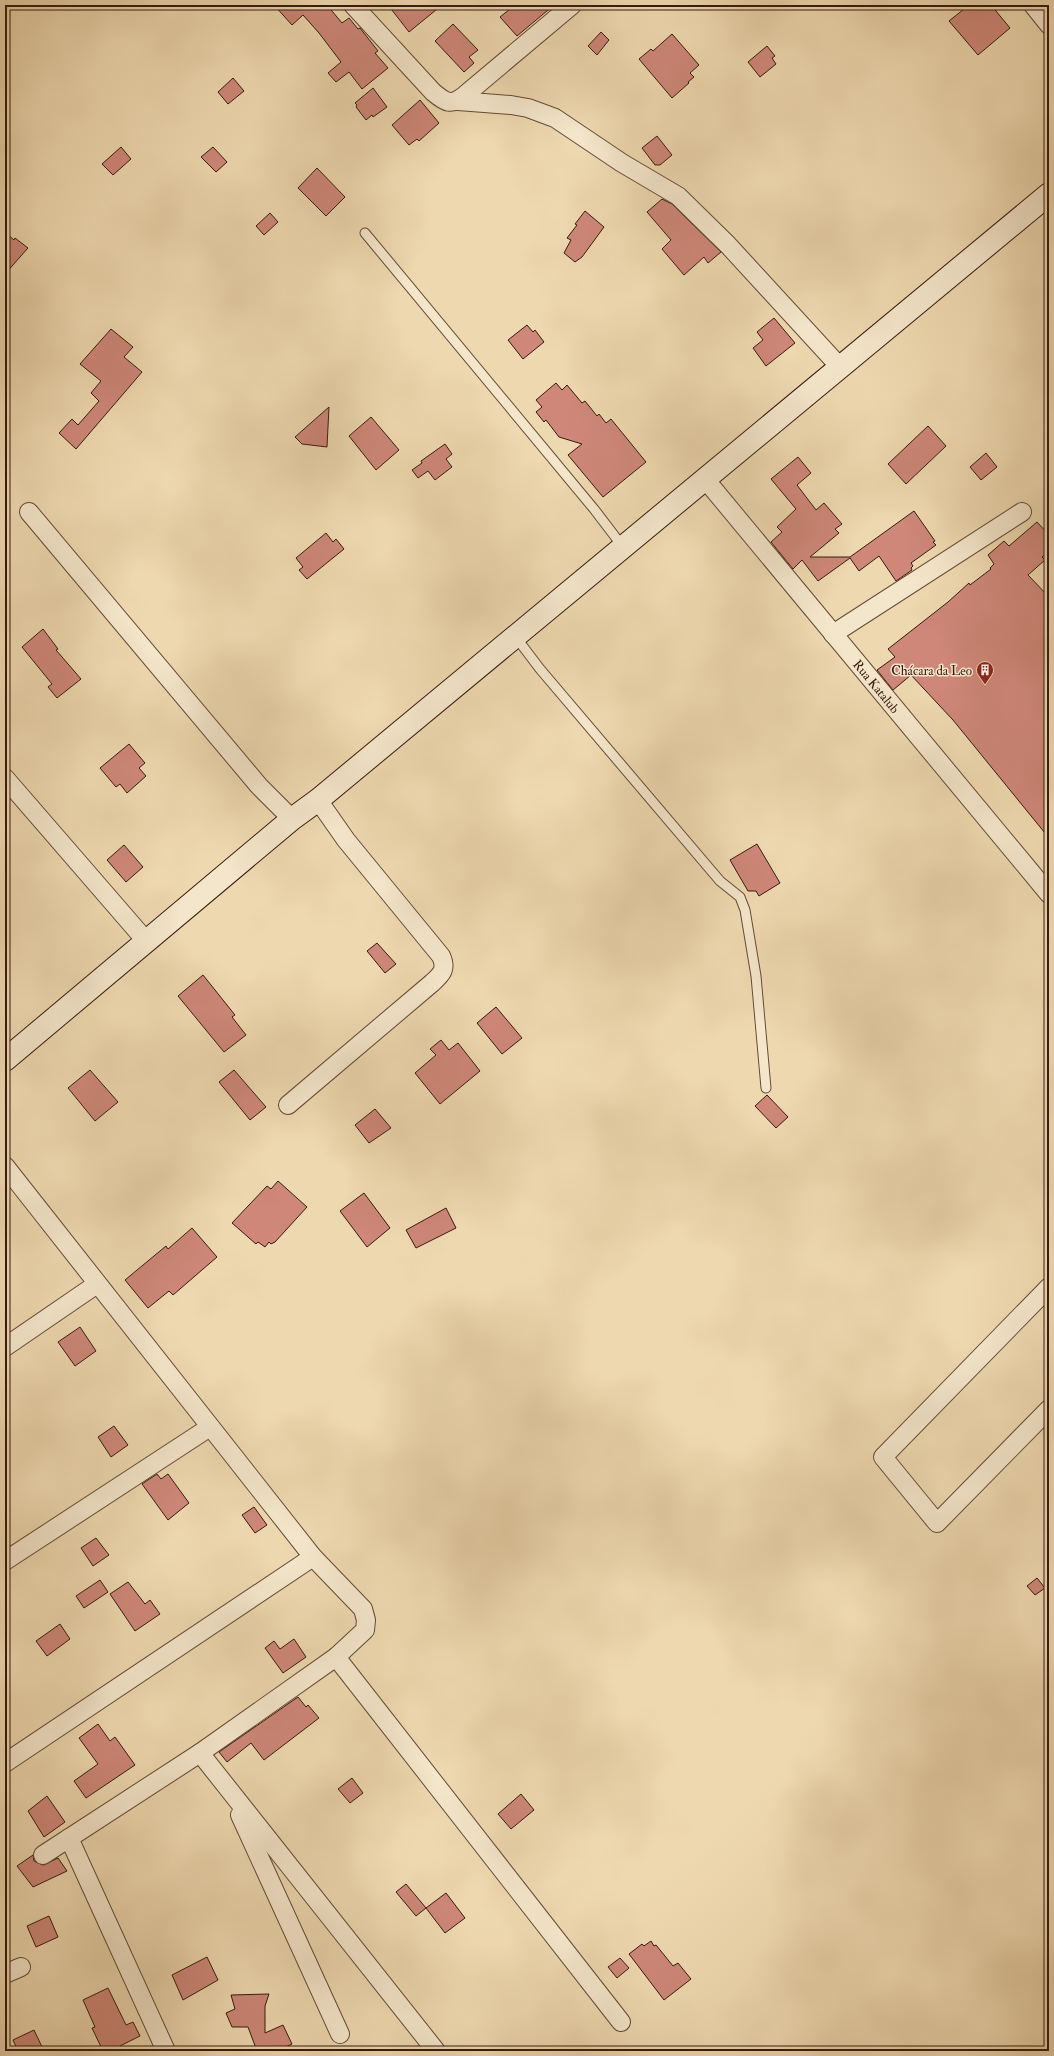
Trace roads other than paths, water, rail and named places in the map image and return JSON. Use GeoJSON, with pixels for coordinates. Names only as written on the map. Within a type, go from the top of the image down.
{"type":"FeatureCollection","features":[{"type":"Feature","properties":{"kind":"main road"},"geometry":{"type":"LineString","coordinates":[[5,1060],[292,819],[318,800],[1049,194]]}},
{"type":"Feature","properties":{"kind":"street"},"geometry":{"type":"LineString","coordinates":[[353,5],[442,100],[451,103],[458,101],[512,105],[528,108],[555,118],[622,163],[678,196],[728,245],[840,367]]}},
{"type":"Feature","properties":{"kind":"street"},"geometry":{"type":"LineString","coordinates":[[458,101],[572,5]]}},
{"type":"Feature","properties":{"kind":"street"},"geometry":{"type":"LineString","coordinates":[[1033,5],[1049,24]]}},
{"type":"Feature","properties":{"kind":"street","name":"Rua Katalub"},"geometry":{"type":"LineString","coordinates":[[705,479],[1049,894]]}},
{"type":"Feature","properties":{"kind":"street"},"geometry":{"type":"LineString","coordinates":[[29,512],[259,786],[292,819]]}},
{"type":"Feature","properties":{"kind":"street"},"geometry":{"type":"LineString","coordinates":[[833,634],[1022,512]]}},
{"type":"Feature","properties":{"kind":"street"},"geometry":{"type":"LineString","coordinates":[[5,778],[147,942]]}},
{"type":"Feature","properties":{"kind":"street"},"geometry":{"type":"LineString","coordinates":[[288,1105],[432,983],[444,971],[444,964],[441,956],[346,840],[318,800]]}},
{"type":"Feature","properties":{"kind":"street"},"geometry":{"type":"LineString","coordinates":[[5,1166],[313,1557],[363,1609],[366,1620],[365,1630],[336,1657],[200,1753],[43,1855]]}},
{"type":"Feature","properties":{"kind":"street"},"geometry":{"type":"LineString","coordinates":[[5,1347],[98,1284]]}},
{"type":"Feature","properties":{"kind":"street"},"geometry":{"type":"LineString","coordinates":[[1049,1287],[883,1458],[937,1524],[1049,1409]]}},
{"type":"Feature","properties":{"kind":"street"},"geometry":{"type":"LineString","coordinates":[[5,1561],[210,1427]]}},
{"type":"Feature","properties":{"kind":"street"},"geometry":{"type":"LineString","coordinates":[[5,1763],[313,1557]]}},
{"type":"Feature","properties":{"kind":"street"},"geometry":{"type":"LineString","coordinates":[[336,1657],[621,2022]]}},
{"type":"Feature","properties":{"kind":"street"},"geometry":{"type":"LineString","coordinates":[[200,1753],[436,2051]]}},
{"type":"Feature","properties":{"kind":"street"},"geometry":{"type":"LineString","coordinates":[[229,1790],[340,2034]]}},
{"type":"Feature","properties":{"kind":"street"},"geometry":{"type":"LineString","coordinates":[[69,1838],[166,2051]]}},
{"type":"Feature","properties":{"kind":"street"},"geometry":{"type":"LineString","coordinates":[[5,1974],[21,1967]]}},
{"type":"Feature","properties":{"kind":"lane"},"geometry":{"type":"LineString","coordinates":[[365,233],[589,503],[623,547]]}},
{"type":"Feature","properties":{"kind":"lane"},"geometry":{"type":"LineString","coordinates":[[515,636],[540,669],[720,881],[740,897],[745,910],[756,976],[766,1088]]}},
{"type":"Feature","properties":{"kind":"place","name":"Chácara da Leo"},"geometry":{"type":"Point","coordinates":[985,685]}}]}
